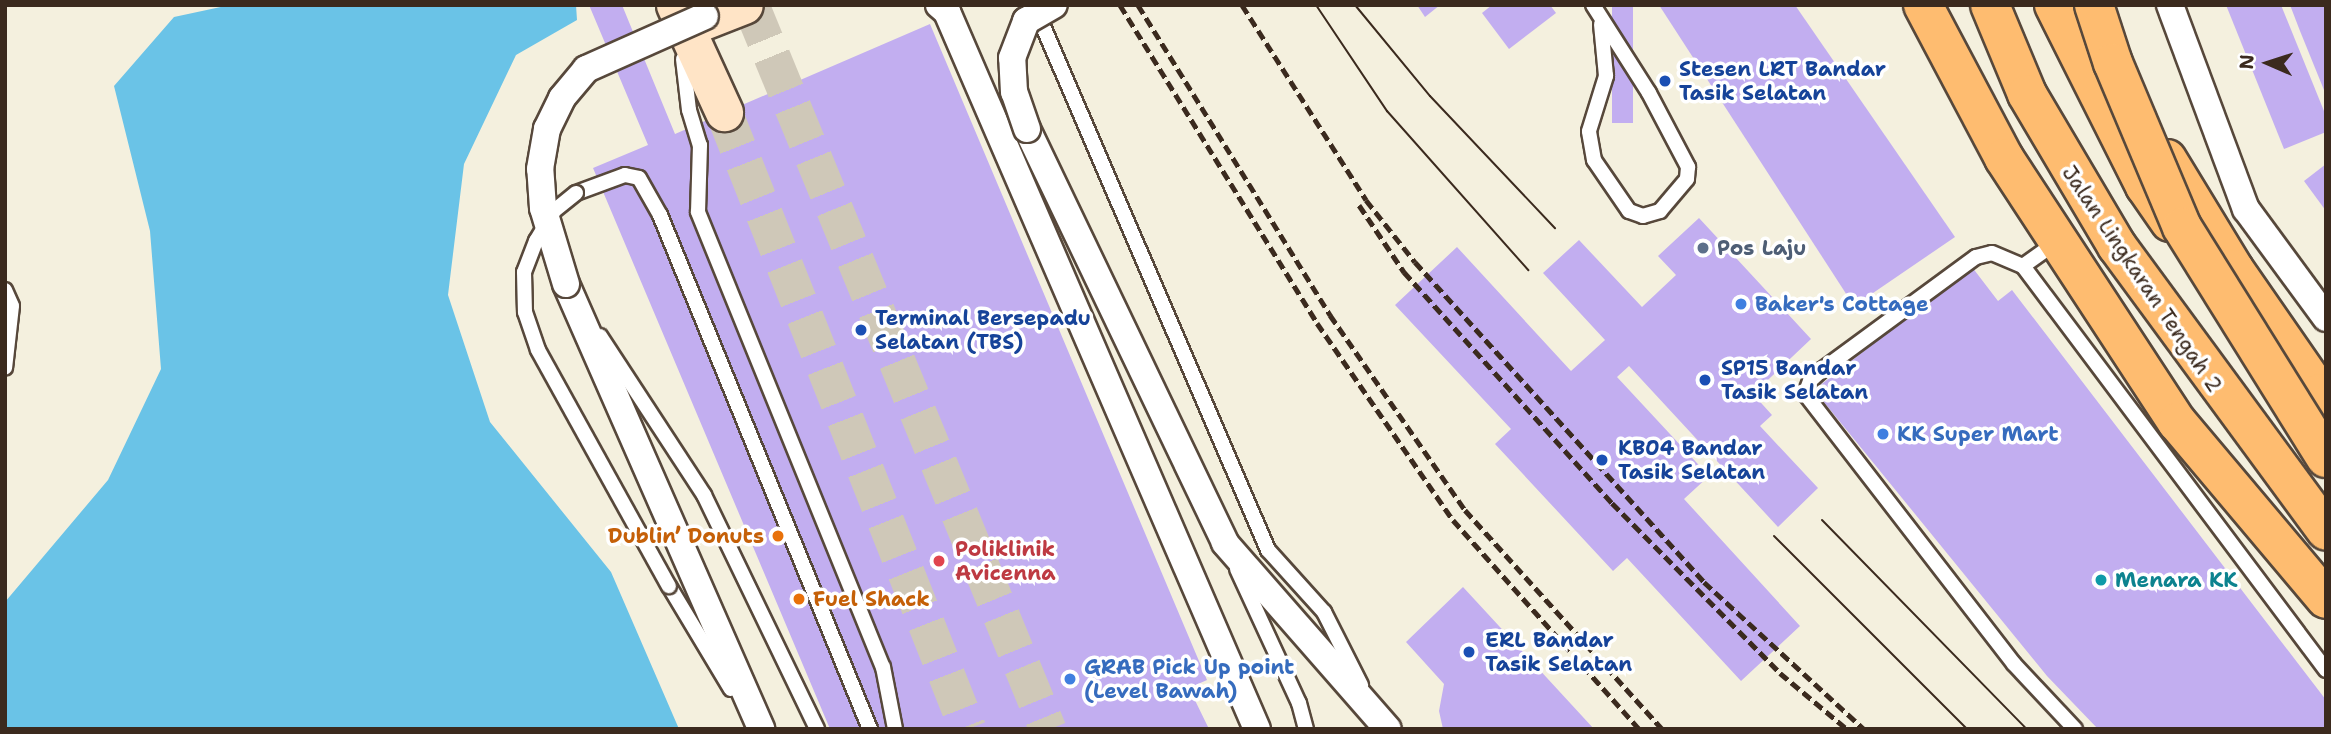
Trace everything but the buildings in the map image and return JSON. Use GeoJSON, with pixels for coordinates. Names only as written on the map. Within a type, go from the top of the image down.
{"type":"FeatureCollection","features":[{"type":"Feature","properties":{"kind":"highway"},"geometry":{"type":"LineString","coordinates":[[1923,5],[2004,158],[2177,422],[2326,599]]}},
{"type":"Feature","properties":{"kind":"highway","name":"Jalan Lingkaran Tengah 2"},"geometry":{"type":"LineString","coordinates":[[1983,5],[2054,148],[2090,207],[2326,538]]}},
{"type":"Feature","properties":{"kind":"highway"},"geometry":{"type":"LineString","coordinates":[[1990,5],[2027,94],[2117,246],[2326,531]]}},
{"type":"Feature","properties":{"kind":"highway"},"geometry":{"type":"LineString","coordinates":[[2054,5],[2145,186],[2326,450]]}},
{"type":"Feature","properties":{"kind":"highway"},"geometry":{"type":"LineString","coordinates":[[2094,5],[2170,166],[2320,393],[2326,427]]}},
{"type":"Feature","properties":{"kind":"highway"},"geometry":{"type":"LineString","coordinates":[[2094,5],[2113,63],[2182,227],[2326,458]]}},
{"type":"Feature","properties":{"kind":"street"},"geometry":{"type":"LineString","coordinates":[[730,5],[678,21],[586,69],[562,98],[547,129],[540,169],[543,208],[566,284],[761,729]]}},
{"type":"Feature","properties":{"kind":"street"},"geometry":{"type":"LineString","coordinates":[[678,21],[744,5]]}},
{"type":"Feature","properties":{"kind":"street"},"geometry":{"type":"LineString","coordinates":[[939,5],[947,12],[1048,253],[1257,729]]}},
{"type":"Feature","properties":{"kind":"street"},"geometry":{"type":"LineString","coordinates":[[1054,5],[1026,21],[1012,58],[1014,92],[1027,129],[1225,542],[1381,720]]}},
{"type":"Feature","properties":{"kind":"street"},"geometry":{"type":"LineString","coordinates":[[1912,5],[2004,158]]}},
{"type":"Feature","properties":{"kind":"street"},"geometry":{"type":"LineString","coordinates":[[2170,5],[2246,209],[2326,318]]}},
{"type":"Feature","properties":{"kind":"street"},"geometry":{"type":"LineString","coordinates":[[678,21],[724,112]]}},
{"type":"Feature","properties":{"kind":"street"},"geometry":{"type":"LineString","coordinates":[[1027,129],[1048,253]]}},
{"type":"Feature","properties":{"kind":"lane"},"geometry":{"type":"LineString","coordinates":[[1034,5],[1269,550],[1324,612],[1381,720]]}},
{"type":"Feature","properties":{"kind":"lane"},"geometry":{"type":"LineString","coordinates":[[1593,5],[1601,24],[1648,93],[1688,167],[1687,179],[1660,211],[1643,216],[1629,211],[1594,159],[1589,131],[1606,76],[1601,24]]}},
{"type":"Feature","properties":{"kind":"lane"},"geometry":{"type":"LineString","coordinates":[[678,21],[687,73],[689,110],[700,145],[698,212],[883,667],[895,729]]}},
{"type":"Feature","properties":{"kind":"lane"},"geometry":{"type":"LineString","coordinates":[[756,729],[669,586],[538,350],[525,312],[524,272],[536,241],[554,211],[576,193],[625,175],[639,178],[660,215],[870,729]]}},
{"type":"Feature","properties":{"kind":"lane"},"geometry":{"type":"LineString","coordinates":[[2023,266],[2058,241]]}},
{"type":"Feature","properties":{"kind":"lane"},"geometry":{"type":"LineString","coordinates":[[2075,729],[2014,664],[1805,394],[1810,381],[1822,370],[1976,257],[1992,253],[2023,266],[2326,670]]}},
{"type":"Feature","properties":{"kind":"lane"},"geometry":{"type":"LineString","coordinates":[[566,284],[704,495],[817,729]]}},
{"type":"Feature","properties":{"kind":"lane"},"geometry":{"type":"LineString","coordinates":[[5,290],[12,306],[5,368]]}},
{"type":"Feature","properties":{"kind":"lane"},"geometry":{"type":"LineString","coordinates":[[1225,542],[1299,703],[1306,729]]}},
{"type":"Feature","properties":{"kind":"water"},"geometry":{"type":"Polygon","coordinates":[[[230,5],[576,5],[577,20],[516,55],[464,164],[448,295],[490,422],[611,572],[679,729],[5,729],[5,602],[108,480],[161,369],[150,231],[114,86],[174,17],[230,5]]]}},
{"type":"Feature","properties":{"kind":"tunnel"},"geometry":{"type":"LineString","coordinates":[[751,5],[1048,729]]}},
{"type":"Feature","properties":{"kind":"tunnel"},"geometry":{"type":"LineString","coordinates":[[724,112],[968,729]]}},
{"type":"Feature","properties":{"kind":"tram line"},"geometry":{"type":"LineString","coordinates":[[1316,5],[1387,111],[1528,270]]}},
{"type":"Feature","properties":{"kind":"tram line"},"geometry":{"type":"LineString","coordinates":[[1355,5],[1430,96],[1555,228]]}},
{"type":"Feature","properties":{"kind":"tram line"},"geometry":{"type":"LineString","coordinates":[[1822,520],[2027,729]]}},
{"type":"Feature","properties":{"kind":"tram line"},"geometry":{"type":"LineString","coordinates":[[1774,536],[1967,729]]}},
{"type":"Feature","properties":{"kind":"railway"},"geometry":{"type":"LineString","coordinates":[[1120,5],[1317,323],[1453,520],[1639,729]]}},
{"type":"Feature","properties":{"kind":"railway"},"geometry":{"type":"LineString","coordinates":[[1138,5],[1330,315],[1465,510],[1662,729]]}},
{"type":"Feature","properties":{"kind":"railway"},"geometry":{"type":"LineString","coordinates":[[1242,5],[1366,200],[1415,262],[1704,582],[1864,729]]}},
{"type":"Feature","properties":{"kind":"railway"},"geometry":{"type":"LineString","coordinates":[[1359,205],[1404,272],[1612,503],[1780,673],[1847,729]]}},
{"type":"Feature","properties":{"kind":"place","name":"Stesen LRT Bandar Tasik Selatan"},"geometry":{"type":"Point","coordinates":[1665,81]}},
{"type":"Feature","properties":{"kind":"place","name":"Pos Laju"},"geometry":{"type":"Point","coordinates":[1703,248]}},
{"type":"Feature","properties":{"kind":"place","name":"Baker's Cottage"},"geometry":{"type":"Point","coordinates":[1741,304]}},
{"type":"Feature","properties":{"kind":"place","name":"Terminal Bersepadu Selatan (TBS)"},"geometry":{"type":"Point","coordinates":[861,330]}},
{"type":"Feature","properties":{"kind":"place","name":"SP15 Bandar Tasik Selatan"},"geometry":{"type":"Point","coordinates":[1705,380]}},
{"type":"Feature","properties":{"kind":"place","name":"KK Super Mart"},"geometry":{"type":"Point","coordinates":[1883,434]}},
{"type":"Feature","properties":{"kind":"place","name":"KB04 Bandar Tasik Selatan"},"geometry":{"type":"Point","coordinates":[1602,460]}},
{"type":"Feature","properties":{"kind":"place","name":"Dublin’ Donuts"},"geometry":{"type":"Point","coordinates":[778,536]}},
{"type":"Feature","properties":{"kind":"place","name":"Poliklinik Avicenna"},"geometry":{"type":"Point","coordinates":[939,561]}},
{"type":"Feature","properties":{"kind":"place","name":"Menara KK"},"geometry":{"type":"Point","coordinates":[2101,580]}},
{"type":"Feature","properties":{"kind":"place","name":"Fuel Shack"},"geometry":{"type":"Point","coordinates":[799,599]}},
{"type":"Feature","properties":{"kind":"place","name":"ERL Bandar Tasik Selatan"},"geometry":{"type":"Point","coordinates":[1469,652]}},
{"type":"Feature","properties":{"kind":"place","name":"GRAB Pick Up point (Level Bawah)"},"geometry":{"type":"Point","coordinates":[1070,679]}}]}
